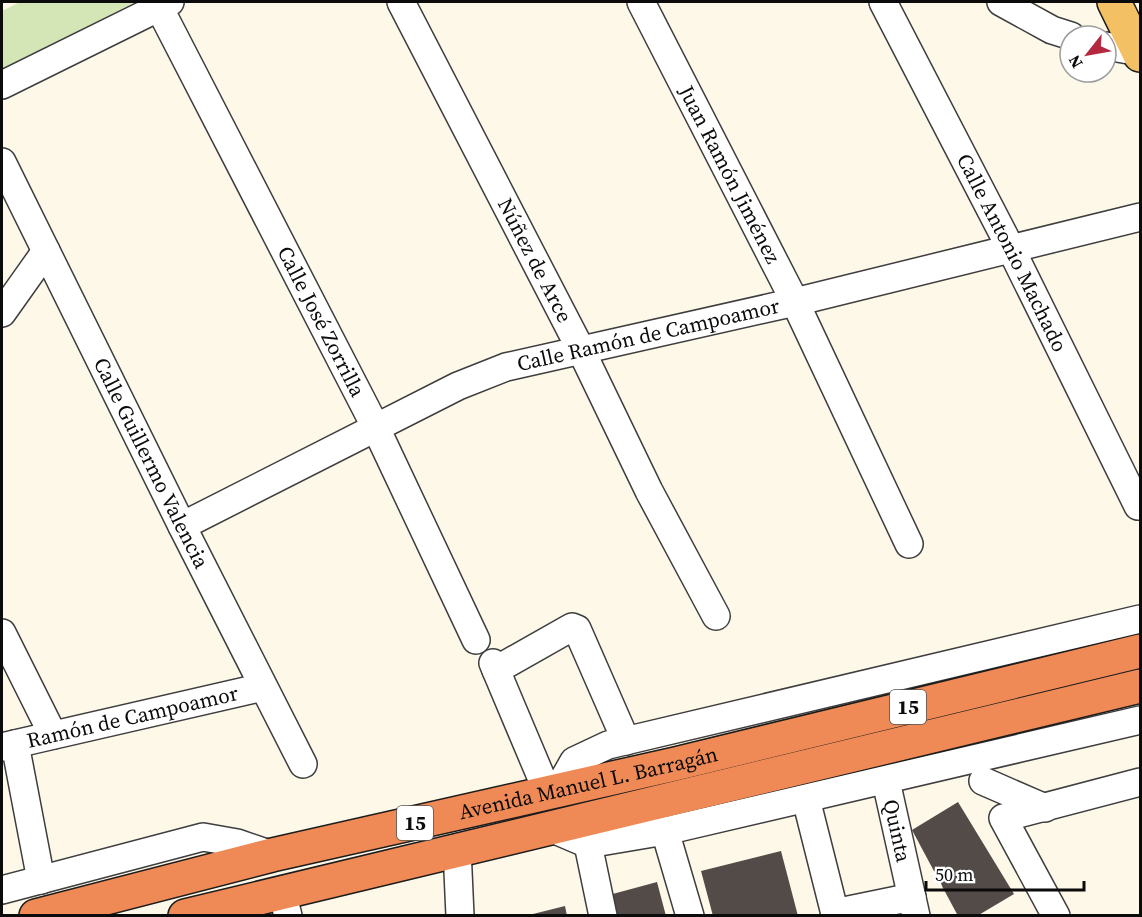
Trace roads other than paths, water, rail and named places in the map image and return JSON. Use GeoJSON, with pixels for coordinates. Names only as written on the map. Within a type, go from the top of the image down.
{"type":"FeatureCollection","features":[{"type":"Feature","properties":{"kind":"highway","name":"Avenida Manuel L. Barragán"},"geometry":{"type":"LineString","coordinates":[[36,915],[272,855],[675,764],[1140,651]]}},
{"type":"Feature","properties":{"kind":"highway","name":"Avenida Manuel L. Barragán"},"geometry":{"type":"LineString","coordinates":[[185,915],[285,903],[457,849],[1140,686]]}},
{"type":"Feature","properties":{"kind":"main road"},"geometry":{"type":"LineString","coordinates":[[1114,2],[1140,53]]}},
{"type":"Feature","properties":{"kind":"street","name":"Núñez de Arce"},"geometry":{"type":"LineString","coordinates":[[400,2],[579,348],[649,491],[716,616]]}},
{"type":"Feature","properties":{"kind":"street","name":"Juan Ramón Jiménez"},"geometry":{"type":"LineString","coordinates":[[641,2],[795,302],[909,544]]}},
{"type":"Feature","properties":{"kind":"street","name":"Calle Antonio Machado"},"geometry":{"type":"LineString","coordinates":[[883,2],[1010,247],[1138,506]]}},
{"type":"Feature","properties":{"kind":"street"},"geometry":{"type":"LineString","coordinates":[[1001,2],[1058,32]]}},
{"type":"Feature","properties":{"kind":"street"},"geometry":{"type":"LineString","coordinates":[[2,85],[165,4]]}},
{"type":"Feature","properties":{"kind":"street","name":"Calle José Zorrilla"},"geometry":{"type":"LineString","coordinates":[[165,4],[375,426],[476,640]]}},
{"type":"Feature","properties":{"kind":"street"},"geometry":{"type":"LineString","coordinates":[[1118,48],[1140,53]]}},
{"type":"Feature","properties":{"kind":"street","name":"Calle Guillermo Valencia"},"geometry":{"type":"LineString","coordinates":[[2,162],[303,764]]}},
{"type":"Feature","properties":{"kind":"street","name":"Calle Ramón de Campoamor"},"geometry":{"type":"LineString","coordinates":[[182,526],[375,426],[458,386],[506,367],[579,348],[795,302],[1010,247],[1140,217]]}},
{"type":"Feature","properties":{"kind":"street"},"geometry":{"type":"LineString","coordinates":[[2,313],[46,251]]}},
{"type":"Feature","properties":{"kind":"street"},"geometry":{"type":"LineString","coordinates":[[626,741],[577,629],[572,627],[494,666],[552,790],[574,761],[589,753],[626,741],[1140,619]]}},
{"type":"Feature","properties":{"kind":"street"},"geometry":{"type":"LineString","coordinates":[[2,633],[53,735]]}},
{"type":"Feature","properties":{"kind":"street","name":"Ramón de Campoamor"},"geometry":{"type":"LineString","coordinates":[[8,745],[263,687]]}},
{"type":"Feature","properties":{"kind":"street"},"geometry":{"type":"LineString","coordinates":[[548,827],[588,843],[665,831],[886,781],[977,770],[1140,720]]}},
{"type":"Feature","properties":{"kind":"street"},"geometry":{"type":"LineString","coordinates":[[8,745],[41,880]]}},
{"type":"Feature","properties":{"kind":"street"},"geometry":{"type":"LineString","coordinates":[[977,770],[1045,808]]}},
{"type":"Feature","properties":{"kind":"street"},"geometry":{"type":"LineString","coordinates":[[977,770],[1003,818],[1047,912]]}},
{"type":"Feature","properties":{"kind":"street","name":"Quinta"},"geometry":{"type":"LineString","coordinates":[[886,781],[914,906]]}},
{"type":"Feature","properties":{"kind":"street"},"geometry":{"type":"LineString","coordinates":[[1003,818],[1140,782]]}},
{"type":"Feature","properties":{"kind":"street"},"geometry":{"type":"LineString","coordinates":[[806,799],[834,910],[914,906]]}},
{"type":"Feature","properties":{"kind":"street"},"geometry":{"type":"LineString","coordinates":[[665,831],[690,915]]}},
{"type":"Feature","properties":{"kind":"street"},"geometry":{"type":"LineString","coordinates":[[2,890],[203,837],[237,843],[272,855]]}},
{"type":"Feature","properties":{"kind":"street"},"geometry":{"type":"LineString","coordinates":[[588,843],[603,915]]}},
{"type":"Feature","properties":{"kind":"street"},"geometry":{"type":"LineString","coordinates":[[457,849],[460,915]]}},
{"type":"Feature","properties":{"kind":"street"},"geometry":{"type":"LineString","coordinates":[[258,915],[285,903]]}}]}
